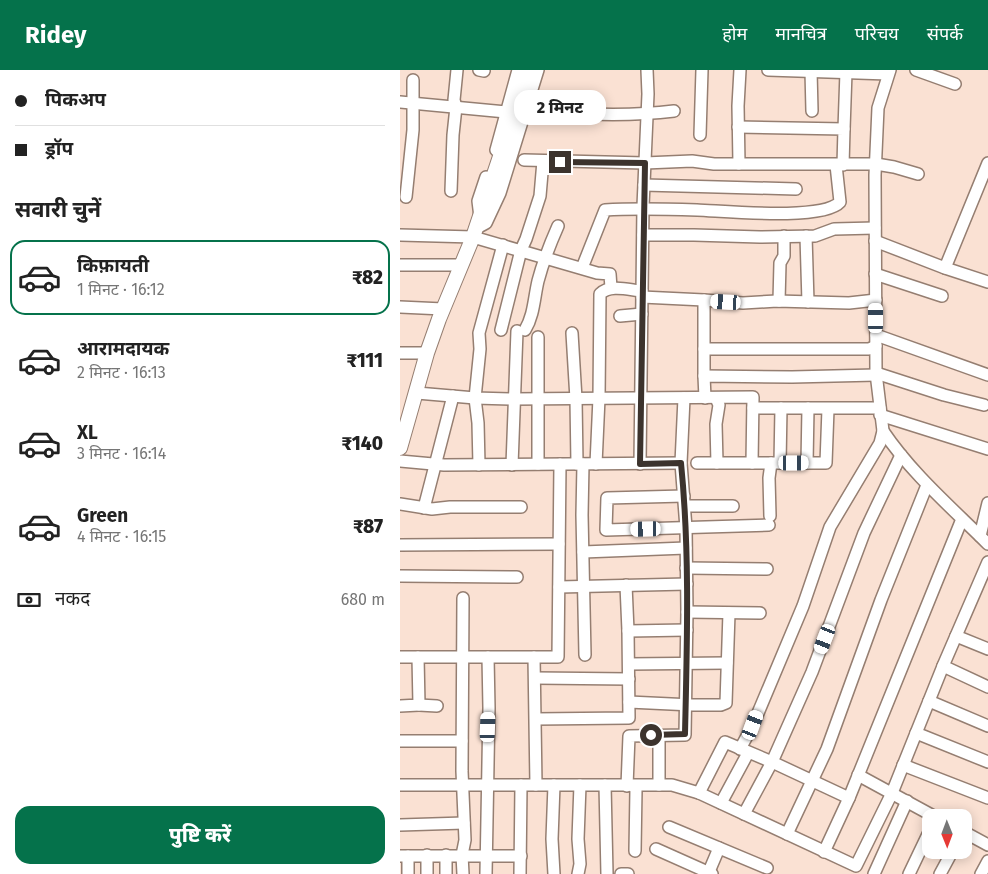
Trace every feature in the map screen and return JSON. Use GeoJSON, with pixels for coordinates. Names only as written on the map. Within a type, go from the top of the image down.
{"type":"FeatureCollection","features":[{"type":"Feature","properties":{"kind":"main road"},"geometry":{"type":"LineString","coordinates":[[400,448],[427,353],[476,227],[529,70]]}},
{"type":"Feature","properties":{"kind":"street"},"geometry":{"type":"LineString","coordinates":[[451,191],[456,107],[454,100],[457,70]]}},
{"type":"Feature","properties":{"kind":"street"},"geometry":{"type":"LineString","coordinates":[[478,70],[484,70]]}},
{"type":"Feature","properties":{"kind":"street"},"geometry":{"type":"LineString","coordinates":[[476,227],[478,201],[494,155],[518,70]]}},
{"type":"Feature","properties":{"kind":"street"},"geometry":{"type":"LineString","coordinates":[[400,235],[476,227],[486,223],[500,193],[524,110],[538,70]]}},
{"type":"Feature","properties":{"kind":"street"},"geometry":{"type":"LineString","coordinates":[[640,464],[643,209],[648,114],[647,70]]}},
{"type":"Feature","properties":{"kind":"street"},"geometry":{"type":"LineString","coordinates":[[700,135],[702,70]]}},
{"type":"Feature","properties":{"kind":"street"},"geometry":{"type":"LineString","coordinates":[[739,164],[738,106],[740,70]]}},
{"type":"Feature","properties":{"kind":"street"},"geometry":{"type":"LineString","coordinates":[[721,803],[803,606],[830,527],[880,442],[883,431],[876,374],[876,164],[878,108],[889,72],[768,70]]}},
{"type":"Feature","properties":{"kind":"street"},"geometry":{"type":"LineString","coordinates":[[916,70],[955,84]]}},
{"type":"Feature","properties":{"kind":"street"},"geometry":{"type":"LineString","coordinates":[[811,71],[812,111]]}},
{"type":"Feature","properties":{"kind":"street"},"geometry":{"type":"LineString","coordinates":[[582,268],[605,210],[643,209],[765,213],[814,212],[835,207],[840,202],[839,165],[844,129],[848,72]]}},
{"type":"Feature","properties":{"kind":"street"},"geometry":{"type":"LineString","coordinates":[[404,191],[413,130],[406,102],[413,80]]}},
{"type":"Feature","properties":{"kind":"street"},"geometry":{"type":"LineString","coordinates":[[406,102],[506,112]]}},
{"type":"Feature","properties":{"kind":"street"},"geometry":{"type":"LineString","coordinates":[[524,110],[597,114],[648,114],[674,111]]}},
{"type":"Feature","properties":{"kind":"street"},"geometry":{"type":"LineString","coordinates":[[738,127],[844,129]]}},
{"type":"Feature","properties":{"kind":"street"},"geometry":{"type":"LineString","coordinates":[[524,160],[645,163],[692,161],[739,164],[876,164],[918,174]]}},
{"type":"Feature","properties":{"kind":"street"},"geometry":{"type":"LineString","coordinates":[[501,330],[521,250],[540,196],[543,161]]}},
{"type":"Feature","properties":{"kind":"street"},"geometry":{"type":"LineString","coordinates":[[946,268],[984,184],[988,163]]}},
{"type":"Feature","properties":{"kind":"street"},"geometry":{"type":"LineString","coordinates":[[644,186],[686,185],[796,189]]}},
{"type":"Feature","properties":{"kind":"street"},"geometry":{"type":"LineString","coordinates":[[512,465],[514,399],[521,331],[532,311],[545,257],[558,226]]}},
{"type":"Feature","properties":{"kind":"street"},"geometry":{"type":"LineString","coordinates":[[476,227],[503,245],[597,273],[610,274],[610,288]]}},
{"type":"Feature","properties":{"kind":"street"},"geometry":{"type":"LineString","coordinates":[[643,235],[815,236],[834,229],[875,228]]}},
{"type":"Feature","properties":{"kind":"street"},"geometry":{"type":"LineString","coordinates":[[778,301],[780,263],[784,256],[784,236]]}},
{"type":"Feature","properties":{"kind":"street"},"geometry":{"type":"LineString","coordinates":[[806,236],[808,302]]}},
{"type":"Feature","properties":{"kind":"street"},"geometry":{"type":"LineString","coordinates":[[875,241],[988,282]]}},
{"type":"Feature","properties":{"kind":"street"},"geometry":{"type":"LineString","coordinates":[[479,465],[478,423],[475,398],[480,358],[479,333],[503,245]]}},
{"type":"Feature","properties":{"kind":"street"},"geometry":{"type":"LineString","coordinates":[[400,265],[461,265]]}},
{"type":"Feature","properties":{"kind":"street"},"geometry":{"type":"LineString","coordinates":[[875,274],[942,296]]}},
{"type":"Feature","properties":{"kind":"street"},"geometry":{"type":"LineString","coordinates":[[596,464],[600,294],[605,290],[610,288],[642,294],[743,303],[778,301],[849,303],[876,300]]}},
{"type":"Feature","properties":{"kind":"street"},"geometry":{"type":"LineString","coordinates":[[704,300],[704,376],[711,398],[719,405],[716,424],[717,463]]}},
{"type":"Feature","properties":{"kind":"street"},"geometry":{"type":"LineString","coordinates":[[400,308],[443,309]]}},
{"type":"Feature","properties":{"kind":"street"},"geometry":{"type":"LineString","coordinates":[[620,316],[642,314]]}},
{"type":"Feature","properties":{"kind":"street"},"geometry":{"type":"LineString","coordinates":[[572,333],[580,464],[585,655]]}},
{"type":"Feature","properties":{"kind":"street"},"geometry":{"type":"LineString","coordinates":[[538,337],[538,464]]}},
{"type":"Feature","properties":{"kind":"street"},"geometry":{"type":"LineString","coordinates":[[704,349],[869,348],[876,341]]}},
{"type":"Feature","properties":{"kind":"street"},"geometry":{"type":"LineString","coordinates":[[876,341],[988,375]]}},
{"type":"Feature","properties":{"kind":"street"},"geometry":{"type":"LineString","coordinates":[[400,353],[427,353]]}},
{"type":"Feature","properties":{"kind":"street"},"geometry":{"type":"LineString","coordinates":[[704,376],[792,377],[876,374],[984,405]]}},
{"type":"Feature","properties":{"kind":"street"},"geometry":{"type":"LineString","coordinates":[[417,393],[514,399],[753,397],[752,462]]}},
{"type":"Feature","properties":{"kind":"street"},"geometry":{"type":"LineString","coordinates":[[424,508],[453,396]]}},
{"type":"Feature","properties":{"kind":"street"},"geometry":{"type":"LineString","coordinates":[[629,736],[685,734],[687,584],[685,501],[681,463],[684,398]]}},
{"type":"Feature","properties":{"kind":"street"},"geometry":{"type":"LineString","coordinates":[[753,408],[808,408],[880,412],[988,449]]}},
{"type":"Feature","properties":{"kind":"street"},"geometry":{"type":"LineString","coordinates":[[733,506],[685,501],[606,498],[606,530],[686,528],[769,520],[769,478],[776,463],[780,408]]}},
{"type":"Feature","properties":{"kind":"street"},"geometry":{"type":"LineString","coordinates":[[807,463],[808,408]]}},
{"type":"Feature","properties":{"kind":"street"},"geometry":{"type":"LineString","coordinates":[[697,463],[826,462],[828,409]]}},
{"type":"Feature","properties":{"kind":"street"},"geometry":{"type":"LineString","coordinates":[[883,431],[900,455],[927,485],[984,540]]}},
{"type":"Feature","properties":{"kind":"street"},"geometry":{"type":"LineString","coordinates":[[744,814],[772,762],[812,672],[864,533],[900,455]]}},
{"type":"Feature","properties":{"kind":"street"},"geometry":{"type":"LineString","coordinates":[[400,461],[479,465],[681,463]]}},
{"type":"Feature","properties":{"kind":"street"},"geometry":{"type":"LineString","coordinates":[[400,657],[558,658],[560,464]]}},
{"type":"Feature","properties":{"kind":"street"},"geometry":{"type":"LineString","coordinates":[[787,834],[826,750],[881,600],[927,485]]}},
{"type":"Feature","properties":{"kind":"street"},"geometry":{"type":"LineString","coordinates":[[400,504],[424,508],[521,507]]}},
{"type":"Feature","properties":{"kind":"street"},"geometry":{"type":"LineString","coordinates":[[984,540],[988,504]]}},
{"type":"Feature","properties":{"kind":"street"},"geometry":{"type":"LineString","coordinates":[[824,852],[849,798],[962,519]]}},
{"type":"Feature","properties":{"kind":"street"},"geometry":{"type":"LineString","coordinates":[[400,545],[559,544]]}},
{"type":"Feature","properties":{"kind":"street"},"geometry":{"type":"LineString","coordinates":[[583,552],[686,548]]}},
{"type":"Feature","properties":{"kind":"street"},"geometry":{"type":"LineString","coordinates":[[856,866],[892,793],[943,666],[988,562]]}},
{"type":"Feature","properties":{"kind":"street"},"geometry":{"type":"LineString","coordinates":[[686,568],[767,568]]}},
{"type":"Feature","properties":{"kind":"street"},"geometry":{"type":"LineString","coordinates":[[400,576],[516,577]]}},
{"type":"Feature","properties":{"kind":"street"},"geometry":{"type":"LineString","coordinates":[[559,587],[687,584]]}},
{"type":"Feature","properties":{"kind":"street"},"geometry":{"type":"LineString","coordinates":[[626,585],[630,786]]}},
{"type":"Feature","properties":{"kind":"street"},"geometry":{"type":"LineString","coordinates":[[463,874],[462,855],[465,840],[462,785],[464,598]]}},
{"type":"Feature","properties":{"kind":"street"},"geometry":{"type":"LineString","coordinates":[[687,612],[760,613]]}},
{"type":"Feature","properties":{"kind":"street"},"geometry":{"type":"LineString","coordinates":[[629,702],[721,705],[726,703],[729,613]]}},
{"type":"Feature","properties":{"kind":"street"},"geometry":{"type":"LineString","coordinates":[[628,631],[687,630]]}},
{"type":"Feature","properties":{"kind":"street"},"geometry":{"type":"LineString","coordinates":[[956,636],[988,649]]}},
{"type":"Feature","properties":{"kind":"street"},"geometry":{"type":"LineString","coordinates":[[418,657],[418,705]]}},
{"type":"Feature","properties":{"kind":"street"},"geometry":{"type":"LineString","coordinates":[[486,874],[488,657]]}},
{"type":"Feature","properties":{"kind":"street"},"geometry":{"type":"LineString","coordinates":[[534,657],[536,785]]}},
{"type":"Feature","properties":{"kind":"street"},"geometry":{"type":"LineString","coordinates":[[629,664],[727,663]]}},
{"type":"Feature","properties":{"kind":"street"},"geometry":{"type":"LineString","coordinates":[[943,666],[988,687]]}},
{"type":"Feature","properties":{"kind":"street"},"geometry":{"type":"LineString","coordinates":[[535,678],[629,679]]}},
{"type":"Feature","properties":{"kind":"street"},"geometry":{"type":"LineString","coordinates":[[929,701],[988,726]]}},
{"type":"Feature","properties":{"kind":"street"},"geometry":{"type":"LineString","coordinates":[[400,706],[437,706]]}},
{"type":"Feature","properties":{"kind":"street"},"geometry":{"type":"LineString","coordinates":[[536,719],[629,718]]}},
{"type":"Feature","properties":{"kind":"street"},"geometry":{"type":"LineString","coordinates":[[916,733],[988,762]]}},
{"type":"Feature","properties":{"kind":"street"},"geometry":{"type":"LineString","coordinates":[[659,735],[659,785]]}},
{"type":"Feature","properties":{"kind":"street"},"geometry":{"type":"LineString","coordinates":[[400,741],[462,741]]}},
{"type":"Feature","properties":{"kind":"street"},"geometry":{"type":"LineString","coordinates":[[699,793],[725,742],[849,798]]}},
{"type":"Feature","properties":{"kind":"street"},"geometry":{"type":"LineString","coordinates":[[903,765],[988,798]]}},
{"type":"Feature","properties":{"kind":"street"},"geometry":{"type":"LineString","coordinates":[[858,776],[922,809]]}},
{"type":"Feature","properties":{"kind":"street"},"geometry":{"type":"LineString","coordinates":[[400,785],[672,785],[699,793],[874,874],[907,801]]}},
{"type":"Feature","properties":{"kind":"street"},"geometry":{"type":"LineString","coordinates":[[520,874],[522,785]]}},
{"type":"Feature","properties":{"kind":"street"},"geometry":{"type":"LineString","coordinates":[[554,785],[552,839],[554,874]]}},
{"type":"Feature","properties":{"kind":"street"},"geometry":{"type":"LineString","coordinates":[[578,874],[580,864],[578,839],[580,785]]}},
{"type":"Feature","properties":{"kind":"street"},"geometry":{"type":"LineString","coordinates":[[605,786],[607,874]]}},
{"type":"Feature","properties":{"kind":"street"},"geometry":{"type":"LineString","coordinates":[[630,786],[636,789],[635,851]]}},
{"type":"Feature","properties":{"kind":"street"},"geometry":{"type":"LineString","coordinates":[[400,825],[464,822]]}},
{"type":"Feature","properties":{"kind":"street"},"geometry":{"type":"LineString","coordinates":[[668,827],[767,868]]}},
{"type":"Feature","properties":{"kind":"street"},"geometry":{"type":"LineString","coordinates":[[972,836],[988,845]]}},
{"type":"Feature","properties":{"kind":"street"},"geometry":{"type":"LineString","coordinates":[[909,874],[922,847]]}},
{"type":"Feature","properties":{"kind":"street"},"geometry":{"type":"LineString","coordinates":[[656,850],[710,874],[719,848]]}},
{"type":"Feature","properties":{"kind":"street"},"geometry":{"type":"LineString","coordinates":[[427,855],[427,874]]}},
{"type":"Feature","properties":{"kind":"street"},"geometry":{"type":"LineString","coordinates":[[446,855],[446,874]]}},
{"type":"Feature","properties":{"kind":"street"},"geometry":{"type":"LineString","coordinates":[[408,874],[404,856],[521,856]]}},
{"type":"Feature","properties":{"kind":"street"},"geometry":{"type":"LineString","coordinates":[[940,874],[948,859]]}},
{"type":"Feature","properties":{"kind":"street"},"geometry":{"type":"LineString","coordinates":[[981,874],[988,861]]}},
{"type":"Feature","properties":{"kind":"street"},"geometry":{"type":"LineString","coordinates":[[620,874],[628,874]]}},
{"type":"Feature","properties":{"kind":"route"},"geometry":{"type":"LineString","coordinates":[[560,162],[645,163],[640,464],[681,463],[686,528],[687,584],[685,734],[651,735]]}}]}
